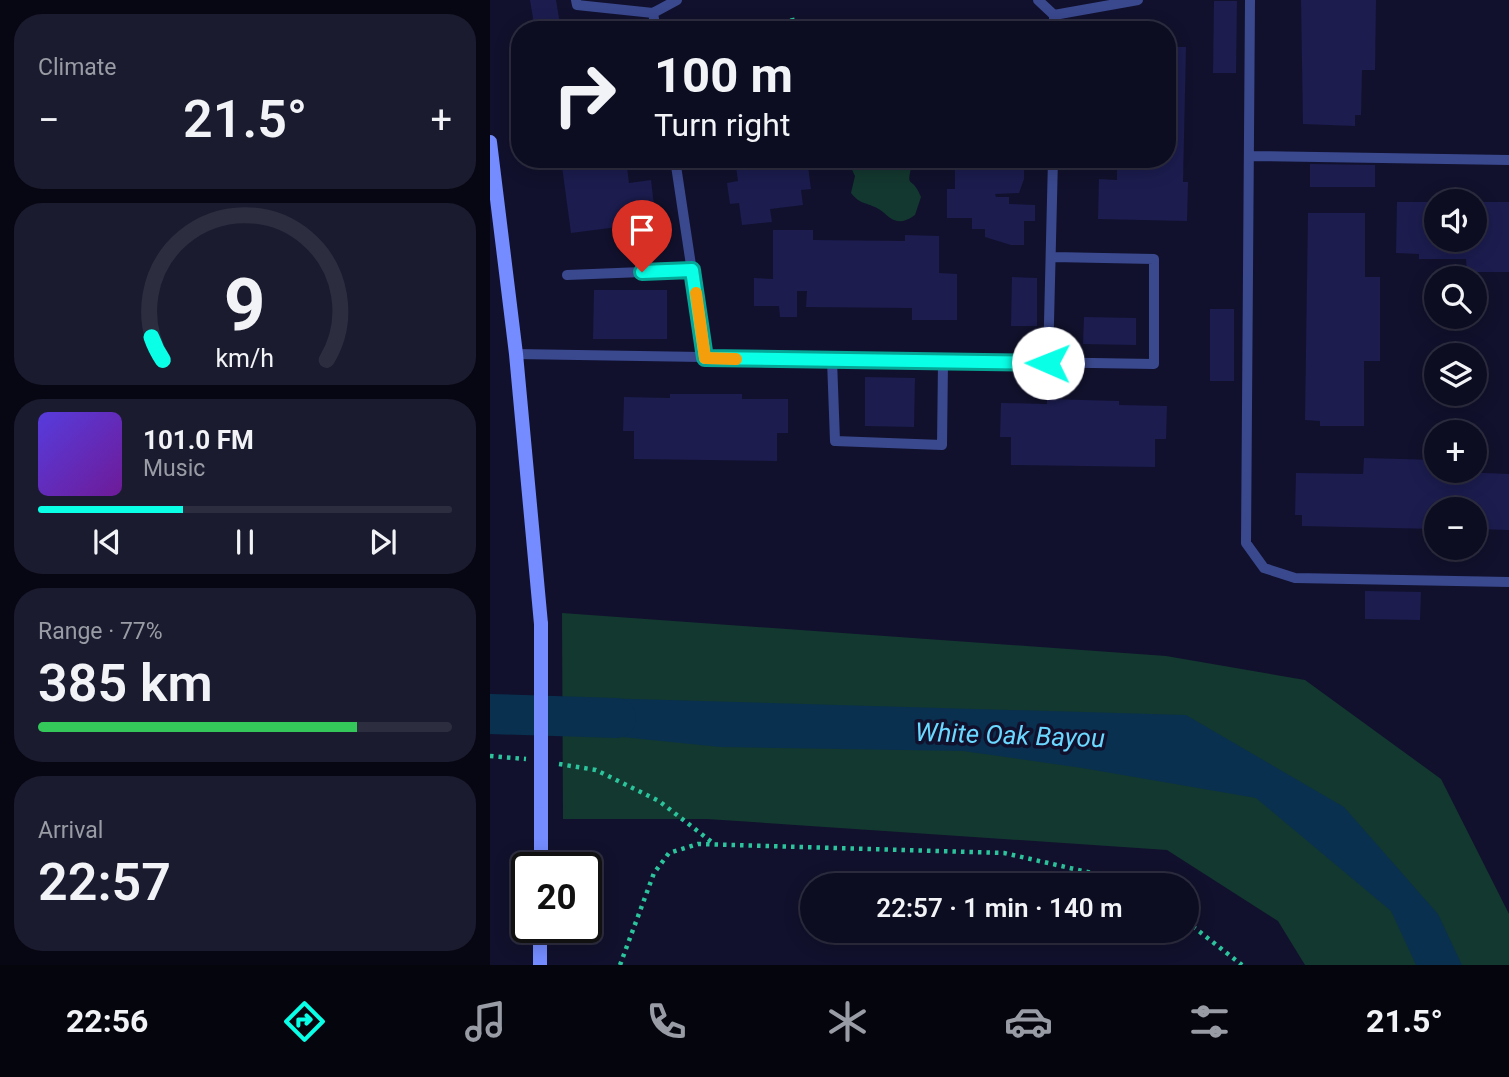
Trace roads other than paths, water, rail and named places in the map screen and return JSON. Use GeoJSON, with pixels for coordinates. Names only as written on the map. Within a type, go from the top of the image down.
{"type":"FeatureCollection","features":[{"type":"Feature","properties":{"kind":"main road"},"geometry":{"type":"LineString","coordinates":[[490,142],[516,355],[541,624],[541,852]]}},
{"type":"Feature","properties":{"kind":"main road"},"geometry":{"type":"LineString","coordinates":[[540,943],[540,965]]}},
{"type":"Feature","properties":{"kind":"lane"},"geometry":{"type":"LineString","coordinates":[[576,0],[577,5],[653,13],[677,0]]}},
{"type":"Feature","properties":{"kind":"lane"},"geometry":{"type":"LineString","coordinates":[[1038,0],[1054,15],[1054,21]]}},
{"type":"Feature","properties":{"kind":"lane"},"geometry":{"type":"LineString","coordinates":[[1054,15],[1138,0]]}},
{"type":"Feature","properties":{"kind":"lane"},"geometry":{"type":"LineString","coordinates":[[1250,0],[1246,543],[1264,568],[1295,578],[1509,582]]}},
{"type":"Feature","properties":{"kind":"lane"},"geometry":{"type":"LineString","coordinates":[[653,13],[654,21]]}},
{"type":"Feature","properties":{"kind":"lane"},"geometry":{"type":"LineString","coordinates":[[1249,156],[1509,160]]}},
{"type":"Feature","properties":{"kind":"lane"},"geometry":{"type":"LineString","coordinates":[[676,168],[705,358]]}},
{"type":"Feature","properties":{"kind":"lane"},"geometry":{"type":"LineString","coordinates":[[1048,363],[1053,257],[1053,168]]}},
{"type":"Feature","properties":{"kind":"lane"},"geometry":{"type":"LineString","coordinates":[[516,355],[1154,364],[1154,259],[1053,257]]}},
{"type":"Feature","properties":{"kind":"lane"},"geometry":{"type":"LineString","coordinates":[[567,275],[692,270]]}},
{"type":"Feature","properties":{"kind":"lane"},"geometry":{"type":"LineString","coordinates":[[832,360],[835,442],[942,445],[943,362]]}},
{"type":"Feature","properties":{"kind":"water"},"geometry":{"type":"Polygon","coordinates":[[[563,697],[1186,715],[1344,807],[1438,914],[1462,965],[1416,965],[1391,911],[1256,798],[963,751],[720,747],[563,731],[563,697]]]}},
{"type":"Feature","properties":{"kind":"waterway","name":"White Oak Bayou"},"geometry":{"type":"LineString","coordinates":[[490,714],[616,718]]}}]}
